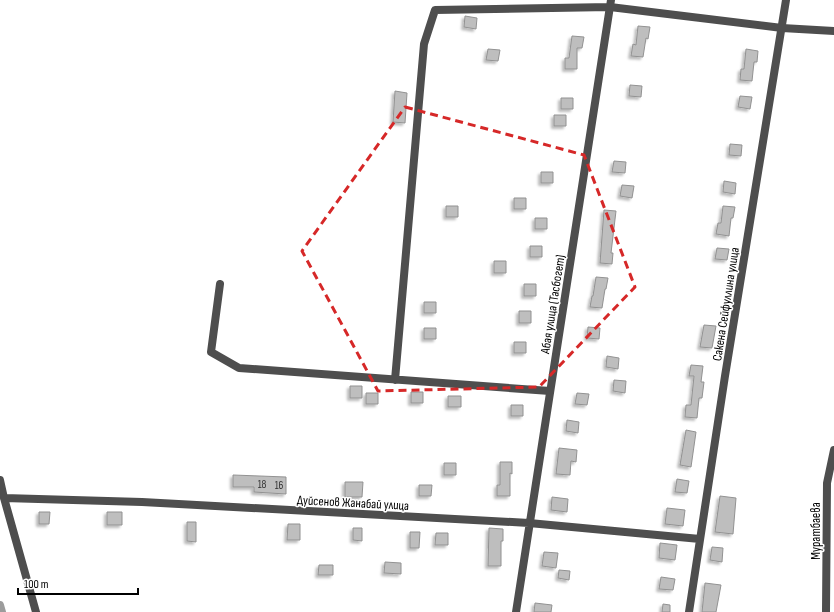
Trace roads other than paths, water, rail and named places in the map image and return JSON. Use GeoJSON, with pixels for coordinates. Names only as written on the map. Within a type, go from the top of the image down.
{"type":"FeatureCollection","features":[{"type":"Feature","properties":{"kind":"street","name":"Сакена Сейфуллина улица"},"geometry":{"type":"LineString","coordinates":[[689,612],[786,0]]}},
{"type":"Feature","properties":{"kind":"street"},"geometry":{"type":"LineString","coordinates":[[395,380],[424,44],[436,10],[611,4],[782,28],[834,31]]}},
{"type":"Feature","properties":{"kind":"street","name":"Абая улица (Тасбогет)"},"geometry":{"type":"LineString","coordinates":[[516,612],[611,4]]}},
{"type":"Feature","properties":{"kind":"street"},"geometry":{"type":"LineString","coordinates":[[220,284],[211,352],[238,368],[550,391]]}},
{"type":"Feature","properties":{"kind":"street","name":"Муратбаева"},"geometry":{"type":"LineString","coordinates":[[826,612],[827,483],[834,450]]}},
{"type":"Feature","properties":{"kind":"street"},"geometry":{"type":"LineString","coordinates":[[0,480],[36,612]]}},
{"type":"Feature","properties":{"kind":"street","name":"Дуйсенов Жанабай улица"},"geometry":{"type":"LineString","coordinates":[[4,498],[142,502],[529,523],[700,538]]}},
{"type":"Feature","properties":{"kind":"waterway"},"geometry":{"type":"LineString","coordinates":[[0,605],[2,612]]}}]}
